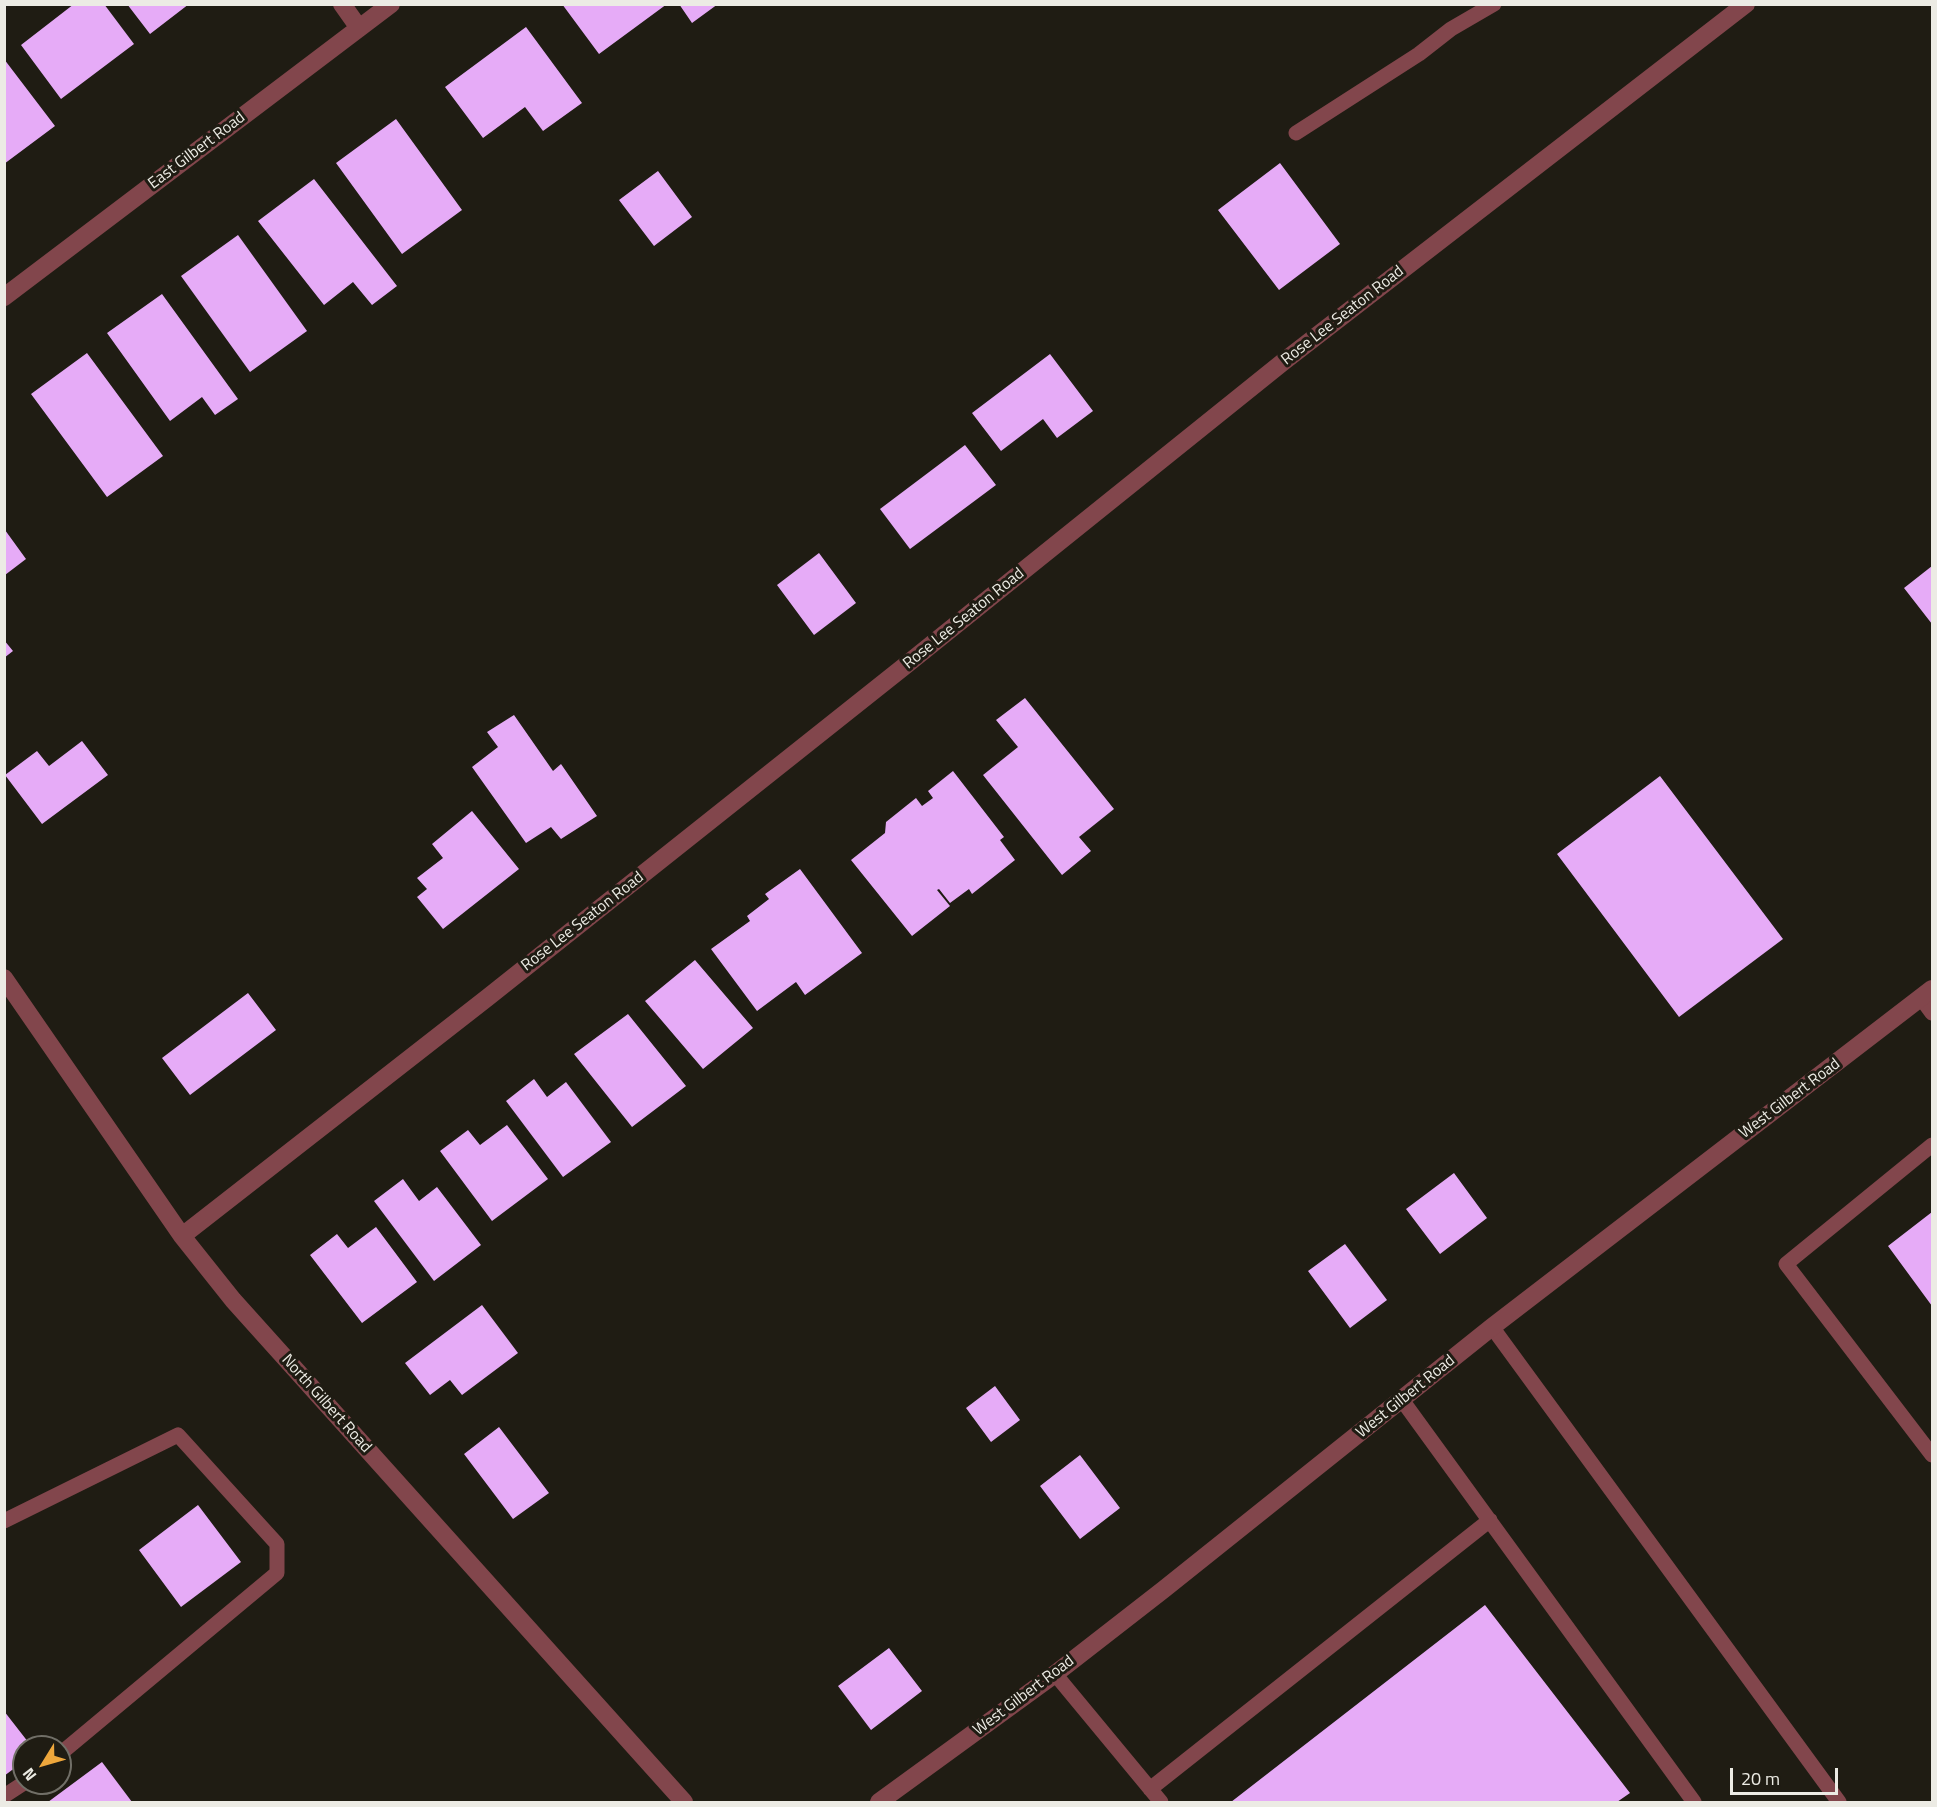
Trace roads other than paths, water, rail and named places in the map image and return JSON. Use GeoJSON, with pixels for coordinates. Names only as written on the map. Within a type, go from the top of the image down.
{"type":"FeatureCollection","features":[{"type":"Feature","properties":{"kind":"street"},"geometry":{"type":"LineString","coordinates":[[342,4],[359,28]]}},
{"type":"Feature","properties":{"kind":"street","name":"East Gilbert Road"},"geometry":{"type":"LineString","coordinates":[[4,297],[391,4]]}},
{"type":"Feature","properties":{"kind":"street","name":"Rose Lee Seaton Road"},"geometry":{"type":"LineString","coordinates":[[182,1236],[869,695],[1283,362],[1746,4]]}},
{"type":"Feature","properties":{"kind":"street","name":"North Gilbert Road"},"geometry":{"type":"LineString","coordinates":[[4,978],[182,1236],[233,1300],[684,1803]]}},
{"type":"Feature","properties":{"kind":"street","name":"West Gilbert Road"},"geometry":{"type":"LineString","coordinates":[[879,1803],[1055,1674],[1492,1327],[1927,994]]}},
{"type":"Feature","properties":{"kind":"lane"},"geometry":{"type":"LineString","coordinates":[[1296,133],[1419,54],[1451,28],[1494,4]]}},
{"type":"Feature","properties":{"kind":"lane"},"geometry":{"type":"LineString","coordinates":[[1927,994],[1932,1013]]}},
{"type":"Feature","properties":{"kind":"lane"},"geometry":{"type":"LineString","coordinates":[[1932,1145],[1786,1264],[1932,1455]]}},
{"type":"Feature","properties":{"kind":"lane"},"geometry":{"type":"LineString","coordinates":[[1492,1327],[1839,1803]]}},
{"type":"Feature","properties":{"kind":"lane"},"geometry":{"type":"LineString","coordinates":[[1402,1400],[1694,1803]]}},
{"type":"Feature","properties":{"kind":"lane"},"geometry":{"type":"LineString","coordinates":[[4,1521],[178,1435],[277,1544],[278,1573],[72,1744]]}},
{"type":"Feature","properties":{"kind":"lane"},"geometry":{"type":"LineString","coordinates":[[1150,1789],[1490,1520]]}},
{"type":"Feature","properties":{"kind":"lane"},"geometry":{"type":"LineString","coordinates":[[1055,1674],[1161,1803]]}}]}
